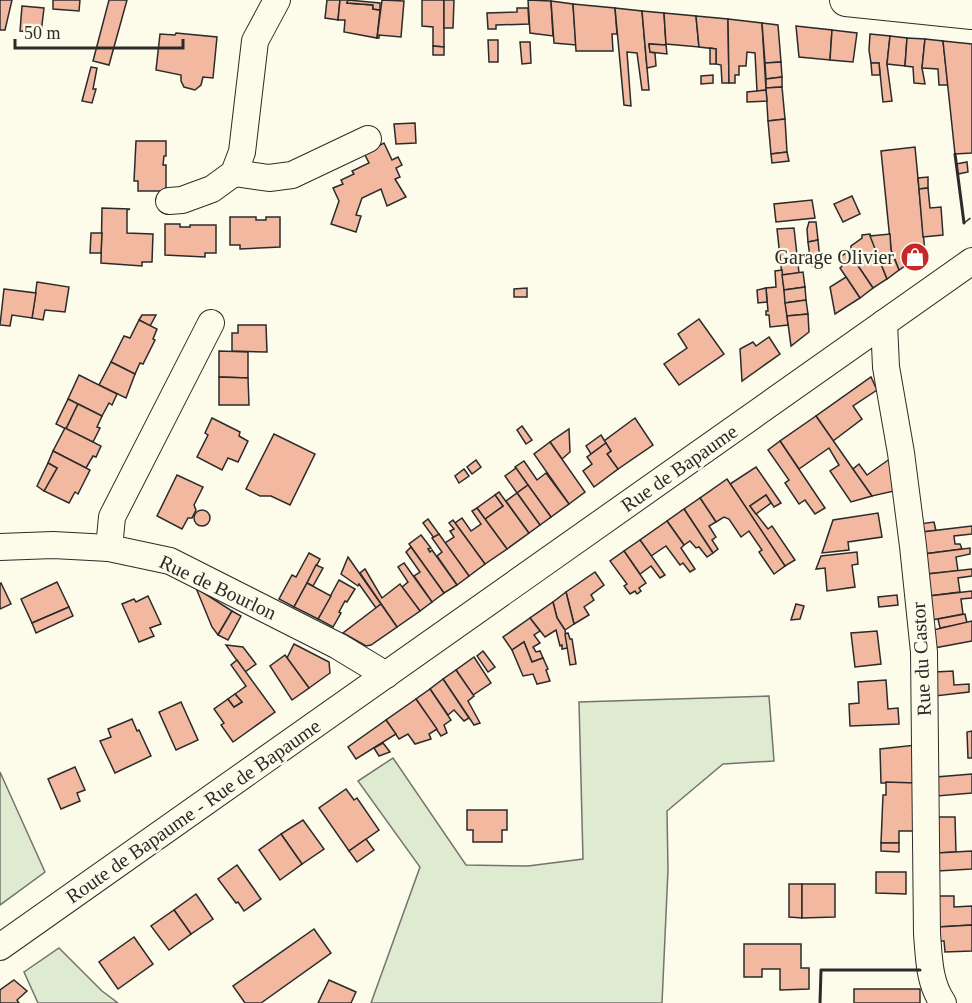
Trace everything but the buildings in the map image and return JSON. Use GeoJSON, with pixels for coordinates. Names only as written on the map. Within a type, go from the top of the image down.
{"type":"FeatureCollection","features":[{"type":"Feature","properties":{"kind":"main road"},"geometry":{"type":"LineString","coordinates":[[846,0],[972,13]]}},
{"type":"Feature","properties":{"kind":"street"},"geometry":{"type":"LineString","coordinates":[[169,201],[182,200],[212,189],[234,173],[242,152],[255,41],[278,0]]}},
{"type":"Feature","properties":{"kind":"street"},"geometry":{"type":"LineString","coordinates":[[234,173],[268,178],[292,175],[368,139]]}},
{"type":"Feature","properties":{"kind":"street","name":"Rue de Bapaume"},"geometry":{"type":"LineString","coordinates":[[386,675],[972,261]]}},
{"type":"Feature","properties":{"kind":"street"},"geometry":{"type":"LineString","coordinates":[[109,548],[112,517],[211,323]]}},
{"type":"Feature","properties":{"kind":"street","name":"Rue du Castor"},"geometry":{"type":"LineString","coordinates":[[884,323],[886,367],[901,453],[924,652],[927,934],[930,969],[940,999]]}},
{"type":"Feature","properties":{"kind":"street","name":"Rue de Bourlon"},"geometry":{"type":"LineString","coordinates":[[0,547],[109,548],[170,561],[338,646],[386,675]]}},
{"type":"Feature","properties":{"kind":"street","name":"Route de Bapaume - Rue de Bapaume"},"geometry":{"type":"LineString","coordinates":[[0,946],[386,675]]}},
{"type":"Feature","properties":{"kind":"green space"},"geometry":{"type":"Polygon","coordinates":[[[769,696],[774,761],[723,764],[667,811],[668,870],[662,1003],[371,1003],[420,867],[358,781],[393,758],[466,865],[528,866],[583,859],[579,702],[769,696]]]}},
{"type":"Feature","properties":{"kind":"green space"},"geometry":{"type":"Polygon","coordinates":[[[0,772],[45,872],[0,905],[0,772]]]}},
{"type":"Feature","properties":{"kind":"green space"},"geometry":{"type":"Polygon","coordinates":[[[59,948],[102,991],[118,1003],[38,1003],[24,972],[59,948]]]}},
{"type":"Feature","properties":{"kind":"fence"},"geometry":{"type":"LineString","coordinates":[[964,223],[972,217]]}},
{"type":"Feature","properties":{"kind":"wall"},"geometry":{"type":"LineString","coordinates":[[955,154],[964,223]]}},
{"type":"Feature","properties":{"kind":"wall"},"geometry":{"type":"LineString","coordinates":[[820,1003],[821,970],[920,970]]}},
{"type":"Feature","properties":{"kind":"place","name":"Garage Olivier"},"geometry":{"type":"Point","coordinates":[915,257]}}]}
